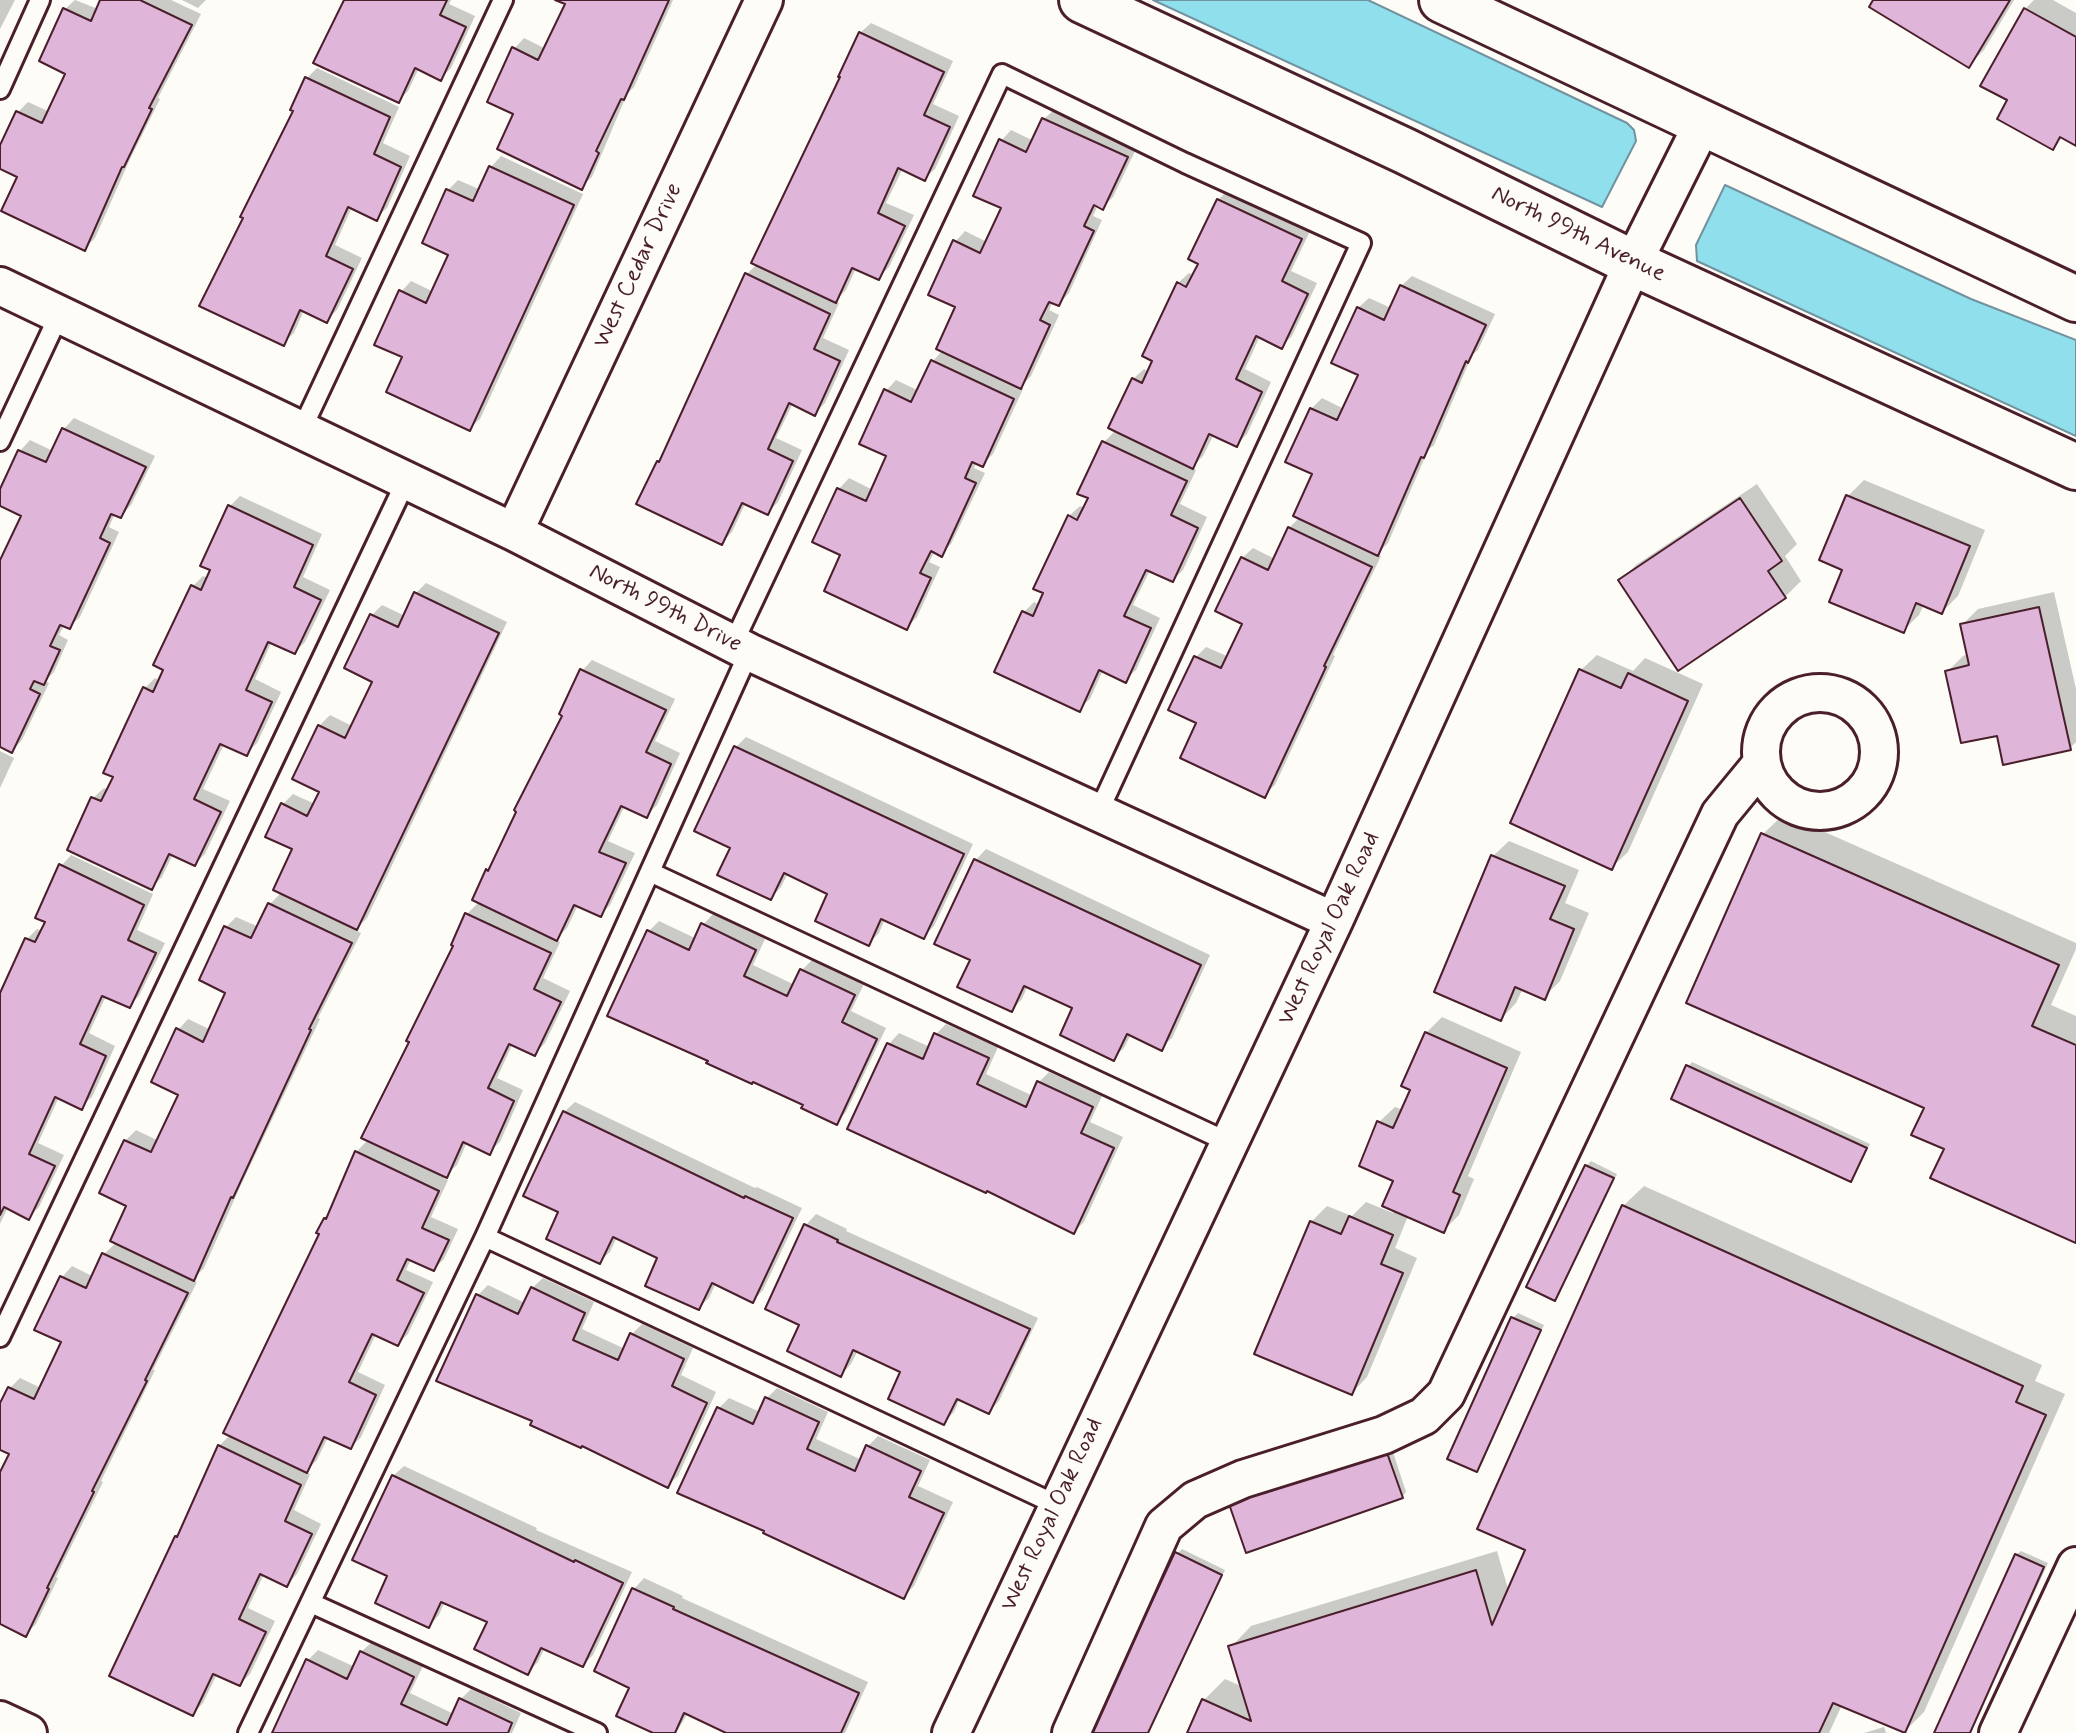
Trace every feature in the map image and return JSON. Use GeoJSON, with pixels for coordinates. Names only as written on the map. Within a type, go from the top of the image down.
{"type":"FeatureCollection","features":[{"type":"Feature","properties":{"kind":"main road","name":"North 99th Avenue"},"geometry":{"type":"LineString","coordinates":[[1082,0],[1405,151],[1633,263],[2076,467]]}},
{"type":"Feature","properties":{"kind":"main road"},"geometry":{"type":"LineString","coordinates":[[1442,0],[2076,299]]}},
{"type":"Feature","properties":{"kind":"street","name":"West Cedar Drive"},"geometry":{"type":"LineString","coordinates":[[514,532],[764,0]]}},
{"type":"Feature","properties":{"kind":"street","name":"West Royal Oak Road"},"geometry":{"type":"LineString","coordinates":[[951,1733],[1334,921],[1633,263],[1703,123]]}},
{"type":"Feature","properties":{"kind":"street","name":"North 99th Drive"},"geometry":{"type":"LineString","coordinates":[[0,286],[514,532],[741,648],[1334,921]]}},
{"type":"Feature","properties":{"kind":"street"},"geometry":{"type":"LineString","coordinates":[[1071,1733],[1164,1526],[1195,1500],[1243,1479],[1384,1435],[1424,1416],[1446,1394],[1720,814],[1762,763]]}},
{"type":"Feature","properties":{"kind":"street"},"geometry":{"type":"LineString","coordinates":[[1998,1733],[2076,1566]]}},
{"type":"Feature","properties":{"kind":"street"},"geometry":{"type":"LineString","coordinates":[[0,1720],[28,1733]]}},
{"type":"Feature","properties":{"kind":"lane"},"geometry":{"type":"LineString","coordinates":[[0,89],[40,0]]}},
{"type":"Feature","properties":{"kind":"lane"},"geometry":{"type":"LineString","coordinates":[[301,431],[503,0]]}},
{"type":"Feature","properties":{"kind":"lane"},"geometry":{"type":"LineString","coordinates":[[248,1733],[485,1237],[650,872],[741,648],[1002,74],[1185,163],[1361,243],[1098,813]]}},
{"type":"Feature","properties":{"kind":"lane"},"geometry":{"type":"LineString","coordinates":[[0,441],[59,315]]}},
{"type":"Feature","properties":{"kind":"lane"},"geometry":{"type":"LineString","coordinates":[[0,1337],[406,481]]}},
{"type":"Feature","properties":{"kind":"lane"},"geometry":{"type":"LineString","coordinates":[[650,872],[1230,1143]]}},
{"type":"Feature","properties":{"kind":"lane"},"geometry":{"type":"LineString","coordinates":[[485,1237],[1057,1505]]}},
{"type":"Feature","properties":{"kind":"lane"},"geometry":{"type":"LineString","coordinates":[[311,1603],[597,1733]]}},
{"type":"Feature","properties":{"kind":"water"},"geometry":{"type":"Polygon","coordinates":[[[1153,0],[1368,0],[1627,123],[1634,130],[1636,141],[1602,207],[1153,0]]]}},
{"type":"Feature","properties":{"kind":"water"},"geometry":{"type":"Polygon","coordinates":[[[1725,185],[1971,299],[2076,340],[2076,436],[1697,261],[1696,245],[1725,185]]]}},
{"type":"Feature","properties":{"kind":"building"},"geometry":{"type":"Polygon","coordinates":[[[100,0],[140,0],[192,25],[149,108],[152,109],[85,251],[1,211],[17,177],[0,169],[0,145],[16,111],[42,123],[65,74],[39,61],[63,8],[91,21],[100,0]]]}},
{"type":"Feature","properties":{"kind":"building"},"geometry":{"type":"Polygon","coordinates":[[[344,0],[447,0],[440,15],[466,27],[441,81],[415,68],[399,103],[313,63],[344,0]]]}},
{"type":"Feature","properties":{"kind":"building"},"geometry":{"type":"Polygon","coordinates":[[[555,0],[669,0],[624,100],[621,99],[596,151],[599,153],[582,190],[497,149],[513,114],[487,102],[512,47],[538,60],[565,4],[555,0]]]}},
{"type":"Feature","properties":{"kind":"building"},"geometry":{"type":"Polygon","coordinates":[[[1873,0],[2010,0],[1969,68],[1869,7],[1873,0]]]}},
{"type":"Feature","properties":{"kind":"building"},"geometry":{"type":"Polygon","coordinates":[[[2024,8],[2076,37],[2076,146],[2060,137],[2053,150],[1997,119],[2007,100],[1980,86],[2024,8]]]}},
{"type":"Feature","properties":{"kind":"building"},"geometry":{"type":"Polygon","coordinates":[[[859,32],[944,72],[924,115],[950,127],[925,181],[898,168],[878,213],[905,226],[879,280],[852,268],[836,303],[751,263],[859,32]]]}},
{"type":"Feature","properties":{"kind":"building"},"geometry":{"type":"Polygon","coordinates":[[[305,77],[390,117],[374,154],[401,167],[377,221],[348,207],[326,256],[353,269],[327,323],[300,310],[284,346],[199,306],[293,111],[290,110],[305,77]]]}},
{"type":"Feature","properties":{"kind":"building"},"geometry":{"type":"Polygon","coordinates":[[[1042,118],[1128,157],[1103,210],[1094,205],[1084,226],[1094,231],[1059,306],[1049,302],[1040,320],[1050,325],[1021,389],[936,349],[955,307],[928,295],[953,240],[980,253],[1001,208],[973,196],[999,139],[1026,152],[1042,118]]]}},
{"type":"Feature","properties":{"kind":"building"},"geometry":{"type":"Polygon","coordinates":[[[489,166],[574,205],[470,431],[386,392],[402,357],[374,345],[399,290],[426,303],[448,255],[422,243],[446,189],[473,201],[489,166]]]}},
{"type":"Feature","properties":{"kind":"building"},"geometry":{"type":"Polygon","coordinates":[[[1217,199],[1302,239],[1282,281],[1308,294],[1282,349],[1256,336],[1236,379],[1262,392],[1237,447],[1209,434],[1193,469],[1108,428],[1132,378],[1142,383],[1152,361],[1142,356],[1177,282],[1186,287],[1198,264],[1188,259],[1217,199]]]}},
{"type":"Feature","properties":{"kind":"building"},"geometry":{"type":"Polygon","coordinates":[[[745,273],[830,314],[814,349],[840,361],[815,416],[789,403],[768,449],[793,461],[768,515],[742,503],[722,545],[636,504],[659,462],[745,273]]]}},
{"type":"Feature","properties":{"kind":"building"},"geometry":{"type":"Polygon","coordinates":[[[1400,285],[1486,325],[1468,363],[1466,361],[1424,458],[1421,457],[1378,556],[1293,516],[1312,474],[1285,462],[1310,408],[1337,420],[1358,375],[1331,363],[1357,307],[1384,320],[1400,285]]]}},
{"type":"Feature","properties":{"kind":"building"},"geometry":{"type":"Polygon","coordinates":[[[931,360],[1014,399],[983,467],[972,462],[965,478],[976,483],[942,557],[931,551],[920,573],[931,578],[907,630],[824,591],[840,555],[812,542],[837,488],[866,501],[886,456],[859,444],[884,389],[911,402],[931,360]]]}},
{"type":"Feature","properties":{"kind":"building"},"geometry":{"type":"Polygon","coordinates":[[[62,428],[146,467],[121,518],[111,514],[100,538],[110,543],[70,629],[60,625],[50,646],[60,650],[44,685],[34,681],[30,689],[40,694],[12,753],[0,747],[0,560],[21,516],[0,506],[0,489],[18,450],[46,462],[62,428]]]}},
{"type":"Feature","properties":{"kind":"building"},"geometry":{"type":"Polygon","coordinates":[[[1102,441],[1187,481],[1171,515],[1198,528],[1173,582],[1146,570],[1124,616],[1151,628],[1126,683],[1099,670],[1080,712],[994,672],[1022,611],[1033,616],[1043,593],[1033,589],[1068,515],[1077,520],[1088,498],[1077,494],[1102,441]]]}},
{"type":"Feature","properties":{"kind":"building"},"geometry":{"type":"Polygon","coordinates":[[[1846,495],[1970,546],[1942,614],[1916,603],[1904,633],[1829,602],[1842,570],[1819,560],[1846,495]]]}},
{"type":"Feature","properties":{"kind":"building"},"geometry":{"type":"Polygon","coordinates":[[[1740,498],[1782,561],[1768,571],[1786,598],[1678,671],[1618,580],[1740,498]]]}},
{"type":"Feature","properties":{"kind":"building"},"geometry":{"type":"Polygon","coordinates":[[[228,505],[313,545],[294,587],[321,600],[295,654],[268,642],[246,690],[272,702],[247,756],[220,744],[194,799],[221,812],[195,866],[169,854],[152,890],[67,850],[91,797],[101,801],[113,777],[103,773],[143,687],[153,692],[163,670],[153,665],[191,585],[201,590],[210,570],[200,566],[228,505]]]}},
{"type":"Feature","properties":{"kind":"building"},"geometry":{"type":"Polygon","coordinates":[[[1288,527],[1372,567],[1265,798],[1180,758],[1196,723],[1168,710],[1194,656],[1221,668],[1242,624],[1215,611],[1241,557],[1268,570],[1288,527]]]}},
{"type":"Feature","properties":{"kind":"building"},"geometry":{"type":"Polygon","coordinates":[[[414,592],[499,633],[357,930],[273,890],[292,849],[265,837],[281,803],[307,816],[319,792],[292,779],[318,725],[345,738],[372,682],[344,668],[370,614],[398,627],[414,592]]]}},
{"type":"Feature","properties":{"kind":"building"},"geometry":{"type":"Polygon","coordinates":[[[2039,607],[2071,750],[2003,765],[1997,736],[1961,743],[1945,671],[1969,665],[1960,624],[2039,607]]]}},
{"type":"Feature","properties":{"kind":"building"},"geometry":{"type":"Polygon","coordinates":[[[580,669],[666,710],[646,752],[671,764],[647,818],[621,806],[599,852],[626,863],[601,917],[574,905],[557,941],[472,900],[562,716],[559,714],[580,669]]]}},
{"type":"Feature","properties":{"kind":"building"},"geometry":{"type":"Polygon","coordinates":[[[1579,669],[1621,688],[1628,673],[1688,701],[1612,870],[1510,823],[1579,669]]]}},
{"type":"Feature","properties":{"kind":"building"},"geometry":{"type":"Polygon","coordinates":[[[734,746],[964,854],[924,939],[881,919],[869,946],[815,921],[827,894],[784,873],[771,900],[717,875],[730,848],[694,831],[734,746]]]}},
{"type":"Feature","properties":{"kind":"building"},"geometry":{"type":"Polygon","coordinates":[[[1761,833],[2059,965],[2032,1026],[2076,1045],[2076,1243],[1930,1178],[1944,1149],[1911,1135],[1924,1108],[1686,1003],[1761,833]]]}},
{"type":"Feature","properties":{"kind":"building"},"geometry":{"type":"Polygon","coordinates":[[[1491,855],[1565,886],[1550,919],[1574,929],[1545,1000],[1515,987],[1501,1021],[1434,992],[1491,855]]]}},
{"type":"Feature","properties":{"kind":"building"},"geometry":{"type":"Polygon","coordinates":[[[974,859],[1201,965],[1162,1051],[1127,1034],[1114,1061],[1060,1035],[1072,1008],[1024,986],[1012,1012],[957,987],[970,960],[934,944],[974,859]]]}},
{"type":"Feature","properties":{"kind":"building"},"geometry":{"type":"Polygon","coordinates":[[[59,864],[144,905],[128,940],[156,953],[130,1008],[102,996],[80,1044],[106,1056],[82,1110],[55,1097],[29,1154],[55,1166],[29,1220],[4,1207],[0,1215],[0,993],[25,938],[35,942],[45,922],[35,918],[59,864]]]}},
{"type":"Feature","properties":{"kind":"building"},"geometry":{"type":"Polygon","coordinates":[[[268,903],[352,943],[309,1029],[194,1281],[110,1241],[126,1206],[99,1193],[124,1140],[151,1152],[178,1095],[151,1082],[176,1028],[203,1042],[225,993],[199,980],[224,926],[251,938],[268,903]]]}},
{"type":"Feature","properties":{"kind":"building"},"geometry":{"type":"Polygon","coordinates":[[[465,913],[551,953],[534,989],[561,1002],[535,1056],[509,1044],[488,1088],[514,1101],[490,1155],[463,1142],[447,1178],[361,1138],[409,1042],[406,1041],[453,946],[465,913]]]}},
{"type":"Feature","properties":{"kind":"building"},"geometry":{"type":"Polygon","coordinates":[[[701,923],[756,950],[744,976],[787,996],[800,969],[855,995],[842,1022],[877,1039],[837,1125],[801,1108],[803,1105],[607,1016],[647,930],[689,950],[701,923]]]}},
{"type":"Feature","properties":{"kind":"building"},"geometry":{"type":"Polygon","coordinates":[[[1425,1032],[1507,1068],[1453,1192],[1460,1195],[1444,1233],[1382,1206],[1393,1181],[1359,1166],[1377,1121],[1393,1128],[1410,1090],[1401,1086],[1425,1032]]]}},
{"type":"Feature","properties":{"kind":"building"},"geometry":{"type":"Polygon","coordinates":[[[934,1033],[989,1058],[977,1084],[1026,1107],[1037,1081],[1093,1107],[1081,1133],[1114,1148],[1074,1234],[987,1191],[847,1129],[887,1043],[923,1059],[934,1033]]]}},
{"type":"Feature","properties":{"kind":"building"},"geometry":{"type":"Polygon","coordinates":[[[1686,1065],[1867,1148],[1851,1182],[1671,1099],[1686,1065]]]}},
{"type":"Feature","properties":{"kind":"building"},"geometry":{"type":"Polygon","coordinates":[[[563,1111],[744,1198],[793,1218],[753,1303],[712,1283],[699,1310],[645,1286],[657,1258],[613,1237],[600,1264],[546,1239],[558,1212],[523,1196],[563,1111]]]}},
{"type":"Feature","properties":{"kind":"building"},"geometry":{"type":"Polygon","coordinates":[[[355,1151],[439,1191],[422,1228],[449,1240],[434,1271],[407,1259],[397,1280],[424,1293],[398,1346],[372,1334],[349,1382],[376,1395],[351,1449],[324,1437],[307,1473],[223,1433],[319,1234],[316,1233],[326,1219],[355,1151]]]}},
{"type":"Feature","properties":{"kind":"building"},"geometry":{"type":"Polygon","coordinates":[[[1585,1165],[1614,1178],[1555,1301],[1526,1287],[1585,1165]]]}},
{"type":"Feature","properties":{"kind":"building"},"geometry":{"type":"Polygon","coordinates":[[[1622,1205],[2023,1386],[2016,1402],[2046,1415],[1905,1733],[1833,1703],[1819,1733],[1187,1733],[1202,1699],[1251,1721],[1228,1646],[1476,1570],[1492,1625],[1525,1550],[1477,1529],[1622,1205]]]}},
{"type":"Feature","properties":{"kind":"building"},"geometry":{"type":"Polygon","coordinates":[[[1349,1216],[1393,1235],[1381,1264],[1403,1273],[1352,1395],[1254,1354],[1310,1221],[1341,1234],[1349,1216]]]}},
{"type":"Feature","properties":{"kind":"building"},"geometry":{"type":"Polygon","coordinates":[[[804,1224],[837,1242],[1030,1329],[989,1414],[957,1399],[944,1425],[888,1399],[900,1372],[853,1350],[841,1377],[787,1351],[799,1325],[765,1309],[804,1224]]]}},
{"type":"Feature","properties":{"kind":"building"},"geometry":{"type":"Polygon","coordinates":[[[102,1253],[188,1293],[92,1491],[26,1637],[0,1624],[0,1472],[9,1454],[0,1450],[0,1403],[8,1387],[34,1399],[61,1342],[34,1330],[60,1276],[86,1288],[102,1253]]]}},
{"type":"Feature","properties":{"kind":"building"},"geometry":{"type":"Polygon","coordinates":[[[531,1287],[585,1313],[573,1340],[618,1360],[630,1333],[684,1359],[672,1386],[707,1403],[668,1488],[582,1446],[530,1425],[532,1421],[436,1381],[476,1294],[518,1314],[531,1287]]]}},
{"type":"Feature","properties":{"kind":"building"},"geometry":{"type":"Polygon","coordinates":[[[1511,1317],[1541,1330],[1477,1472],[1447,1459],[1511,1317]]]}},
{"type":"Feature","properties":{"kind":"building"},"geometry":{"type":"Polygon","coordinates":[[[765,1397],[819,1422],[807,1449],[855,1471],[866,1445],[921,1471],[909,1497],[944,1513],[904,1599],[677,1493],[717,1407],[753,1424],[765,1397]]]}},
{"type":"Feature","properties":{"kind":"building"},"geometry":{"type":"Polygon","coordinates":[[[218,1445],[301,1485],[285,1521],[312,1534],[287,1587],[260,1574],[239,1619],[266,1632],[240,1686],[213,1674],[193,1716],[109,1676],[218,1445]]]}},
{"type":"Feature","properties":{"kind":"building"},"geometry":{"type":"Polygon","coordinates":[[[1386,1450],[1403,1498],[1246,1553],[1229,1504],[1386,1450]]]}},
{"type":"Feature","properties":{"kind":"building"},"geometry":{"type":"Polygon","coordinates":[[[392,1475],[623,1583],[583,1667],[541,1648],[528,1675],[474,1649],[487,1622],[441,1602],[429,1628],[375,1603],[387,1576],[352,1560],[392,1475]]]}},
{"type":"Feature","properties":{"kind":"building"},"geometry":{"type":"Polygon","coordinates":[[[1175,1552],[1222,1575],[1148,1733],[1090,1733],[1175,1552]]]}},
{"type":"Feature","properties":{"kind":"building"},"geometry":{"type":"Polygon","coordinates":[[[2015,1554],[2044,1567],[1970,1733],[1934,1733],[2015,1554]]]}},
{"type":"Feature","properties":{"kind":"building"},"geometry":{"type":"Polygon","coordinates":[[[632,1588],[859,1693],[841,1733],[726,1733],[684,1713],[675,1733],[653,1733],[616,1716],[629,1688],[594,1671],[632,1588]]]}},
{"type":"Feature","properties":{"kind":"building"},"geometry":{"type":"Polygon","coordinates":[[[360,1651],[414,1677],[401,1704],[447,1725],[459,1698],[512,1723],[508,1733],[272,1733],[306,1659],[347,1679],[360,1651]]]}}]}
